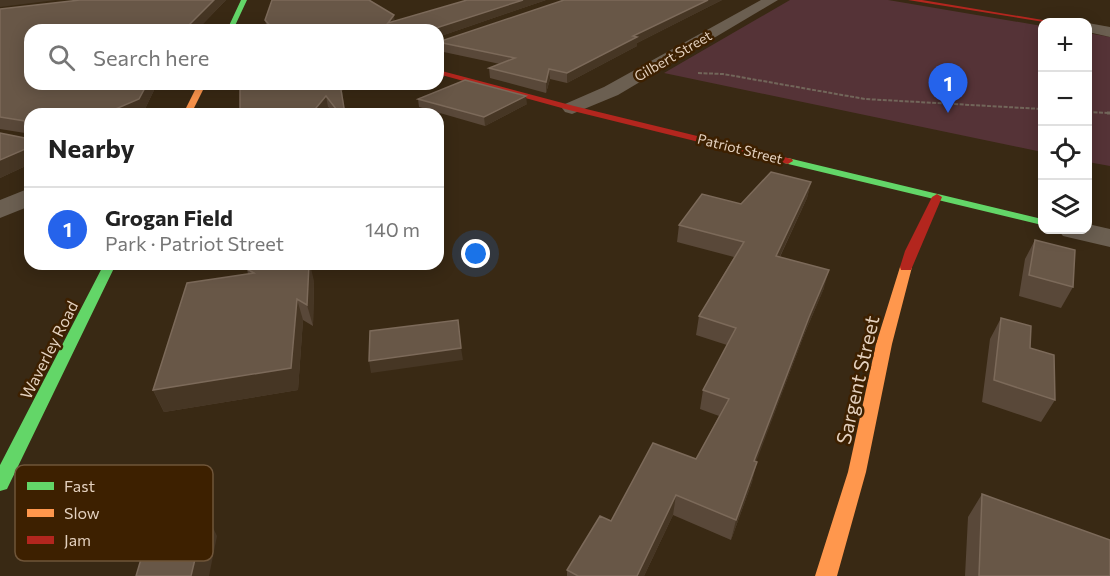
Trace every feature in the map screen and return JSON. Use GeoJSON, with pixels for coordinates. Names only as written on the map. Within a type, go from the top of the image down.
{"type":"FeatureCollection","features":[{"type":"Feature","properties":{"kind":"street"},"geometry":{"type":"LineString","coordinates":[[233,24],[244,0]]}},
{"type":"Feature","properties":{"kind":"street","name":"Gilbert Street"},"geometry":{"type":"LineString","coordinates":[[572,108],[611,91],[771,0]]}},
{"type":"Feature","properties":{"kind":"street"},"geometry":{"type":"LineString","coordinates":[[911,0],[1038,20]]}},
{"type":"Feature","properties":{"kind":"street"},"geometry":{"type":"LineString","coordinates":[[1092,29],[1110,32]]}},
{"type":"Feature","properties":{"kind":"street","name":"Patriot Street"},"geometry":{"type":"LineString","coordinates":[[444,74],[572,108],[1038,221]]}},
{"type":"Feature","properties":{"kind":"street"},"geometry":{"type":"LineString","coordinates":[[190,108],[199,90]]}},
{"type":"Feature","properties":{"kind":"street","name":"Sargent Street"},"geometry":{"type":"LineString","coordinates":[[826,576],[857,472],[884,344],[911,251],[937,197]]}},
{"type":"Feature","properties":{"kind":"street"},"geometry":{"type":"LineString","coordinates":[[0,210],[24,199]]}},
{"type":"Feature","properties":{"kind":"street"},"geometry":{"type":"LineString","coordinates":[[1092,234],[1110,238]]}},
{"type":"Feature","properties":{"kind":"street","name":"Waverley Road"},"geometry":{"type":"LineString","coordinates":[[0,483],[107,270]]}},
{"type":"Feature","properties":{"kind":"path"},"geometry":{"type":"LineString","coordinates":[[649,70],[673,74],[723,74],[865,99],[1038,109]]}},
{"type":"Feature","properties":{"kind":"path"},"geometry":{"type":"LineString","coordinates":[[1092,112],[1110,113]]}},
{"type":"Feature","properties":{"kind":"shaded area"},"geometry":{"type":"Polygon","coordinates":[[[790,0],[888,0],[1038,25],[1038,151],[664,73],[790,0]]]}},
{"type":"Feature","properties":{"kind":"shaded area"},"geometry":{"type":"Polygon","coordinates":[[[1092,34],[1110,37],[1110,166],[1092,163],[1092,34]]]}},
{"type":"Feature","properties":{"kind":"building"},"geometry":{"type":"Polygon","coordinates":[[[80,0],[214,0],[190,24],[24,24],[24,90],[144,90],[139,99],[118,108],[24,108],[24,121],[0,117],[0,9],[80,0]]]}},
{"type":"Feature","properties":{"kind":"building"},"geometry":{"type":"Polygon","coordinates":[[[272,0],[369,0],[394,15],[388,23],[467,0],[523,0],[444,25],[269,24],[265,20],[272,0]]]}},
{"type":"Feature","properties":{"kind":"building"},"geometry":{"type":"Polygon","coordinates":[[[564,0],[708,0],[633,36],[637,37],[567,73],[549,69],[546,82],[489,68],[515,58],[444,43],[444,40],[564,0]]]}},
{"type":"Feature","properties":{"kind":"building"},"geometry":{"type":"Polygon","coordinates":[[[465,80],[526,96],[484,117],[418,99],[465,80]]]}},
{"type":"Feature","properties":{"kind":"building"},"geometry":{"type":"Polygon","coordinates":[[[240,90],[341,90],[344,108],[335,108],[326,96],[316,108],[240,108],[240,90]]]}},
{"type":"Feature","properties":{"kind":"building"},"geometry":{"type":"Polygon","coordinates":[[[0,133],[24,138],[24,150],[0,160],[0,133]]]}},
{"type":"Feature","properties":{"kind":"building"},"geometry":{"type":"Polygon","coordinates":[[[771,172],[811,182],[776,256],[829,270],[754,461],[757,462],[736,520],[676,495],[637,576],[578,576],[567,570],[600,516],[611,521],[653,443],[696,459],[729,399],[703,390],[736,328],[699,316],[744,242],[679,225],[702,194],[741,204],[771,172]]]}},
{"type":"Feature","properties":{"kind":"building"},"geometry":{"type":"Polygon","coordinates":[[[1035,240],[1075,250],[1073,287],[1029,275],[1035,240]]]}},
{"type":"Feature","properties":{"kind":"building"},"geometry":{"type":"Polygon","coordinates":[[[249,270],[309,270],[307,305],[297,299],[291,368],[153,390],[187,283],[254,273],[249,270]]]}},
{"type":"Feature","properties":{"kind":"building"},"geometry":{"type":"Polygon","coordinates":[[[1001,318],[1031,326],[1030,348],[1054,355],[1055,400],[994,380],[1001,318]]]}},
{"type":"Feature","properties":{"kind":"building"},"geometry":{"type":"Polygon","coordinates":[[[458,320],[461,348],[369,361],[370,331],[458,320]]]}},
{"type":"Feature","properties":{"kind":"building"},"geometry":{"type":"Polygon","coordinates":[[[982,494],[1110,540],[1110,576],[979,576],[982,494]]]}},
{"type":"Feature","properties":{"kind":"building"},"geometry":{"type":"Polygon","coordinates":[[[140,561],[195,561],[191,576],[136,576],[140,561]]]}},
{"type":"Feature","properties":{"kind":"traffic: fast"},"geometry":{"type":"LineString","coordinates":[[233,24],[244,0]]}},
{"type":"Feature","properties":{"kind":"traffic: fast"},"geometry":{"type":"LineString","coordinates":[[788,161],[1038,221]]}},
{"type":"Feature","properties":{"kind":"traffic: fast"},"geometry":{"type":"LineString","coordinates":[[0,483],[107,270]]}},
{"type":"Feature","properties":{"kind":"traffic: slow"},"geometry":{"type":"LineString","coordinates":[[190,108],[199,90]]}},
{"type":"Feature","properties":{"kind":"traffic: slow"},"geometry":{"type":"LineString","coordinates":[[826,576],[857,472],[884,344],[906,267]]}},
{"type":"Feature","properties":{"kind":"traffic: jam"},"geometry":{"type":"LineString","coordinates":[[911,0],[1038,20]]}},
{"type":"Feature","properties":{"kind":"traffic: jam"},"geometry":{"type":"LineString","coordinates":[[444,74],[572,108],[788,161]]}},
{"type":"Feature","properties":{"kind":"traffic: jam"},"geometry":{"type":"LineString","coordinates":[[906,267],[911,251],[937,197]]}},
{"type":"Feature","properties":{"kind":"place","name":"Grogan Field"},"geometry":{"type":"Point","coordinates":[948,113]}}]}
